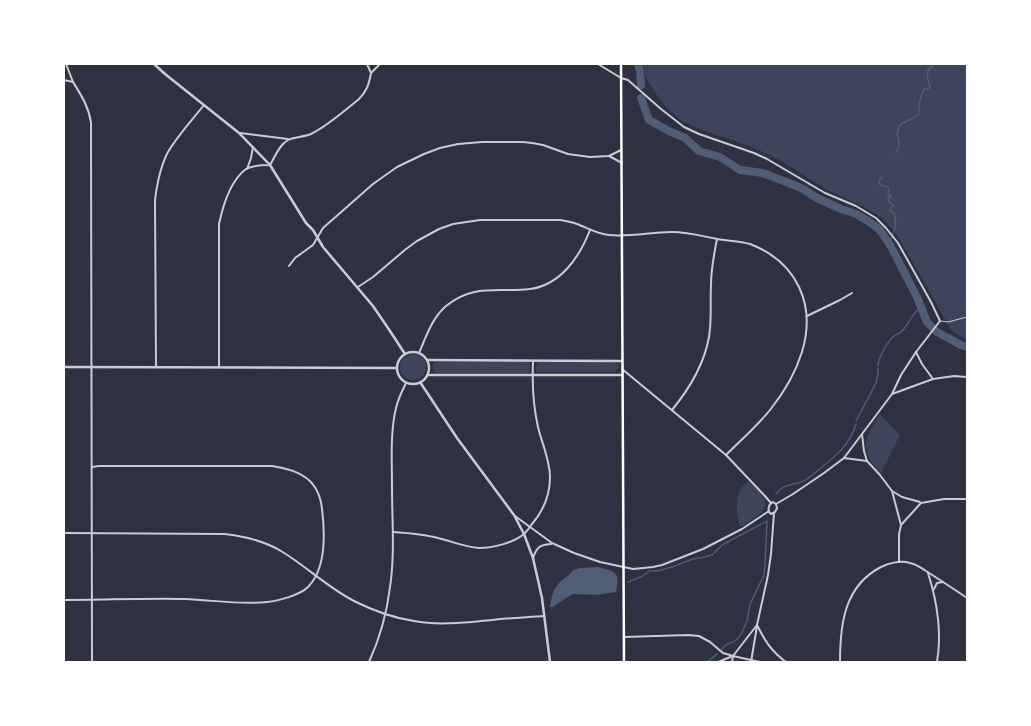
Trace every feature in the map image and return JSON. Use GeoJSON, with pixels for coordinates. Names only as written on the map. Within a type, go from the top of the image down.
{"type":"FeatureCollection","features":[{"type":"Feature","properties":{"kind":"main road"},"geometry":{"type":"LineString","coordinates":[[621,64],[624,662]]}},
{"type":"Feature","properties":{"kind":"street"},"geometry":{"type":"LineString","coordinates":[[66,64],[73,82],[87,106],[91,123],[92,662]]}},
{"type":"Feature","properties":{"kind":"street"},"geometry":{"type":"LineString","coordinates":[[154,64],[238,133],[270,165],[306,223],[383,319],[404,354]]}},
{"type":"Feature","properties":{"kind":"street"},"geometry":{"type":"LineString","coordinates":[[367,64],[371,73]]}},
{"type":"Feature","properties":{"kind":"street"},"geometry":{"type":"LineString","coordinates":[[238,133],[288,140],[311,134],[320,129],[364,94],[367,89],[371,73],[380,64]]}},
{"type":"Feature","properties":{"kind":"street"},"geometry":{"type":"LineString","coordinates":[[598,64],[621,78],[628,80],[666,114],[684,127],[767,159],[825,193],[856,206],[868,213],[886,228],[898,243],[932,302],[940,321],[916,352],[901,375],[892,394],[844,458],[799,490],[776,504],[774,502],[771,503],[726,455],[622,369]]}},
{"type":"Feature","properties":{"kind":"street"},"geometry":{"type":"LineString","coordinates":[[64,80],[73,82]]}},
{"type":"Feature","properties":{"kind":"street"},"geometry":{"type":"LineString","coordinates":[[156,367],[156,187],[168,152],[204,105]]}},
{"type":"Feature","properties":{"kind":"street"},"geometry":{"type":"LineString","coordinates":[[270,165],[280,148],[288,140]]}},
{"type":"Feature","properties":{"kind":"street"},"geometry":{"type":"LineString","coordinates":[[289,266],[295,258],[313,245],[323,228],[384,175],[407,161],[440,148],[472,142],[523,142],[543,145],[577,156],[590,157],[609,156],[621,150]]}},
{"type":"Feature","properties":{"kind":"street"},"geometry":{"type":"LineString","coordinates":[[220,367],[219,224],[227,196],[237,179],[247,169],[253,147]]}},
{"type":"Feature","properties":{"kind":"street"},"geometry":{"type":"LineString","coordinates":[[609,156],[622,163]]}},
{"type":"Feature","properties":{"kind":"street"},"geometry":{"type":"LineString","coordinates":[[247,169],[263,164],[270,165]]}},
{"type":"Feature","properties":{"kind":"street"},"geometry":{"type":"LineString","coordinates":[[358,287],[373,277],[417,241],[439,229],[453,224],[480,220],[560,220],[577,224],[600,234],[607,235],[636,235],[674,232],[748,244],[767,252],[777,258],[797,282],[801,292],[806,317],[806,336],[800,359],[787,386],[761,421],[726,455]]}},
{"type":"Feature","properties":{"kind":"street"},"geometry":{"type":"LineString","coordinates":[[419,353],[437,316],[455,299],[464,294],[481,290],[532,289],[550,283],[559,277],[571,264],[585,243],[590,230]]}},
{"type":"Feature","properties":{"kind":"street"},"geometry":{"type":"LineString","coordinates":[[672,410],[695,376],[703,360],[707,346],[711,320],[711,276],[717,239]]}},
{"type":"Feature","properties":{"kind":"street"},"geometry":{"type":"LineString","coordinates":[[806,317],[852,294]]}},
{"type":"Feature","properties":{"kind":"street"},"geometry":{"type":"LineString","coordinates":[[409,352],[419,353],[425,357],[429,365],[427,375],[416,384],[406,383],[397,372],[398,362],[404,354],[409,352]]}},
{"type":"Feature","properties":{"kind":"street"},"geometry":{"type":"LineString","coordinates":[[916,352],[922,364],[933,379]]}},
{"type":"Feature","properties":{"kind":"street"},"geometry":{"type":"LineString","coordinates":[[427,360],[622,361]]}},
{"type":"Feature","properties":{"kind":"street"},"geometry":{"type":"LineString","coordinates":[[392,532],[427,535],[468,547],[487,548],[512,541],[524,534],[530,527],[542,511],[547,501],[550,478],[549,465],[536,419],[533,391],[533,361]]}},
{"type":"Feature","properties":{"kind":"street"},"geometry":{"type":"LineString","coordinates":[[64,367],[397,368]]}},
{"type":"Feature","properties":{"kind":"street"},"geometry":{"type":"LineString","coordinates":[[427,375],[622,375]]}},
{"type":"Feature","properties":{"kind":"street"},"geometry":{"type":"LineString","coordinates":[[892,394],[933,379],[954,376],[967,377]]}},
{"type":"Feature","properties":{"kind":"street"},"geometry":{"type":"LineString","coordinates":[[420,382],[457,438],[514,514],[524,534],[533,558],[542,598],[550,662]]}},
{"type":"Feature","properties":{"kind":"street"},"geometry":{"type":"LineString","coordinates":[[369,662],[385,614],[391,580],[393,428],[396,408],[406,383]]}},
{"type":"Feature","properties":{"kind":"street"},"geometry":{"type":"LineString","coordinates":[[862,434],[867,461],[892,491],[901,525],[899,534],[898,562]]}},
{"type":"Feature","properties":{"kind":"street"},"geometry":{"type":"LineString","coordinates":[[844,458],[867,461]]}},
{"type":"Feature","properties":{"kind":"street"},"geometry":{"type":"LineString","coordinates":[[64,600],[183,599],[252,603],[267,602],[287,598],[308,588],[316,577],[322,562],[324,532],[322,503],[318,491],[311,482],[302,475],[272,466],[92,467]]}},
{"type":"Feature","properties":{"kind":"street"},"geometry":{"type":"LineString","coordinates":[[892,491],[902,497],[921,502],[944,498],[967,499]]}},
{"type":"Feature","properties":{"kind":"street"},"geometry":{"type":"LineString","coordinates":[[901,525],[921,502]]}},
{"type":"Feature","properties":{"kind":"street"},"geometry":{"type":"LineString","coordinates":[[514,514],[552,544],[594,560],[629,568],[641,568],[653,567],[682,558],[721,540],[742,529],[769,511],[771,503]]}},
{"type":"Feature","properties":{"kind":"street"},"geometry":{"type":"LineString","coordinates":[[751,661],[770,565],[774,513],[777,508],[776,504]]}},
{"type":"Feature","properties":{"kind":"street"},"geometry":{"type":"LineString","coordinates":[[769,511],[771,514],[774,513]]}},
{"type":"Feature","properties":{"kind":"street"},"geometry":{"type":"LineString","coordinates":[[64,533],[224,534],[245,537],[259,541],[281,551],[298,562],[327,585],[365,606],[385,614],[414,621],[435,623],[465,622],[544,616]]}},
{"type":"Feature","properties":{"kind":"street"},"geometry":{"type":"LineString","coordinates":[[533,558],[537,548],[543,544],[552,544]]}},
{"type":"Feature","properties":{"kind":"street"},"geometry":{"type":"LineString","coordinates":[[840,662],[842,630],[847,605],[851,596],[864,579],[884,565],[898,562],[916,565],[967,598]]}},
{"type":"Feature","properties":{"kind":"street"},"geometry":{"type":"LineString","coordinates":[[928,572],[933,589],[939,631],[937,662]]}},
{"type":"Feature","properties":{"kind":"street"},"geometry":{"type":"LineString","coordinates":[[933,589],[937,583],[943,582]]}},
{"type":"Feature","properties":{"kind":"street"},"geometry":{"type":"LineString","coordinates":[[718,662],[732,656],[757,625]]}},
{"type":"Feature","properties":{"kind":"street"},"geometry":{"type":"LineString","coordinates":[[757,625],[772,650],[786,662]]}},
{"type":"Feature","properties":{"kind":"street"},"geometry":{"type":"LineString","coordinates":[[624,637],[699,636],[723,653],[760,662]]}},
{"type":"Feature","properties":{"kind":"street"},"geometry":{"type":"LineString","coordinates":[[732,656],[732,662]]}},
{"type":"Feature","properties":{"kind":"lane"},"geometry":{"type":"LineString","coordinates":[[940,321],[948,322],[967,317]]}},
{"type":"Feature","properties":{"kind":"shaded area"},"geometry":{"type":"Polygon","coordinates":[[[643,64],[967,64],[967,340],[951,330],[895,232],[882,218],[868,209],[830,191],[780,160],[754,148],[697,128],[680,120],[666,107],[656,94],[646,78],[643,64]]]}},
{"type":"Feature","properties":{"kind":"shaded area"},"geometry":{"type":"Polygon","coordinates":[[[413,354],[422,358],[426,367],[422,376],[413,380],[404,376],[400,367],[404,358],[413,354]]]}},
{"type":"Feature","properties":{"kind":"shaded area"},"geometry":{"type":"Polygon","coordinates":[[[436,362],[527,362],[530,364],[529,372],[527,373],[436,373],[434,371],[433,364],[436,362]]]}},
{"type":"Feature","properties":{"kind":"shaded area"},"geometry":{"type":"Polygon","coordinates":[[[615,362],[618,367],[614,372],[539,372],[536,371],[536,368],[537,363],[615,362]]]}},
{"type":"Feature","properties":{"kind":"shaded area"},"geometry":{"type":"Polygon","coordinates":[[[880,414],[900,435],[881,473],[874,465],[866,450],[867,437],[880,414]]]}},
{"type":"Feature","properties":{"kind":"shaded area"},"geometry":{"type":"Polygon","coordinates":[[[748,481],[762,495],[765,505],[761,513],[740,527],[737,513],[737,498],[741,489],[748,481]]]}},
{"type":"Feature","properties":{"kind":"shaded area"},"geometry":{"type":"Polygon","coordinates":[[[598,567],[609,570],[617,576],[618,580],[616,592],[596,595],[573,594],[553,607],[550,607],[555,588],[573,570],[598,567]]]}},
{"type":"Feature","properties":{"kind":"waterway"},"geometry":{"type":"LineString","coordinates":[[638,64],[641,85]]}},
{"type":"Feature","properties":{"kind":"waterway"},"geometry":{"type":"LineString","coordinates":[[896,153],[899,146],[897,133],[899,127],[902,123],[919,114],[920,101],[924,89],[928,89],[930,87],[927,77],[928,72],[930,67],[932,68],[934,64]]}},
{"type":"Feature","properties":{"kind":"waterway"},"geometry":{"type":"LineString","coordinates":[[641,98],[649,120],[685,138],[699,151],[720,157],[740,170],[763,173],[794,185],[815,197],[856,214],[879,229],[889,243],[917,297],[927,322],[937,332],[967,347]]}},
{"type":"Feature","properties":{"kind":"waterway"},"geometry":{"type":"LineString","coordinates":[[882,177],[879,181],[880,185],[886,186],[889,189],[888,194],[891,198],[889,197],[888,200],[894,206],[890,211],[894,213],[895,225],[894,232],[889,243]]}},
{"type":"Feature","properties":{"kind":"waterway"},"geometry":{"type":"LineString","coordinates":[[878,366],[881,355],[888,343],[894,336],[902,331],[913,315],[921,308]]}},
{"type":"Feature","properties":{"kind":"waterway"},"geometry":{"type":"LineString","coordinates":[[856,421],[876,383],[878,369]]}},
{"type":"Feature","properties":{"kind":"waterway"},"geometry":{"type":"LineString","coordinates":[[776,494],[782,488],[804,481],[815,473],[842,449],[847,443],[856,424]]}},
{"type":"Feature","properties":{"kind":"waterway"},"geometry":{"type":"LineString","coordinates":[[628,582],[643,576],[649,571],[657,571],[693,559],[712,555],[722,545],[767,521]]}},
{"type":"Feature","properties":{"kind":"waterway"},"geometry":{"type":"LineString","coordinates":[[747,621],[750,604],[764,575],[767,522]]}},
{"type":"Feature","properties":{"kind":"waterway"},"geometry":{"type":"LineString","coordinates":[[722,649],[738,638],[746,623]]}},
{"type":"Feature","properties":{"kind":"waterway"},"geometry":{"type":"LineString","coordinates":[[707,662],[717,654]]}}]}
